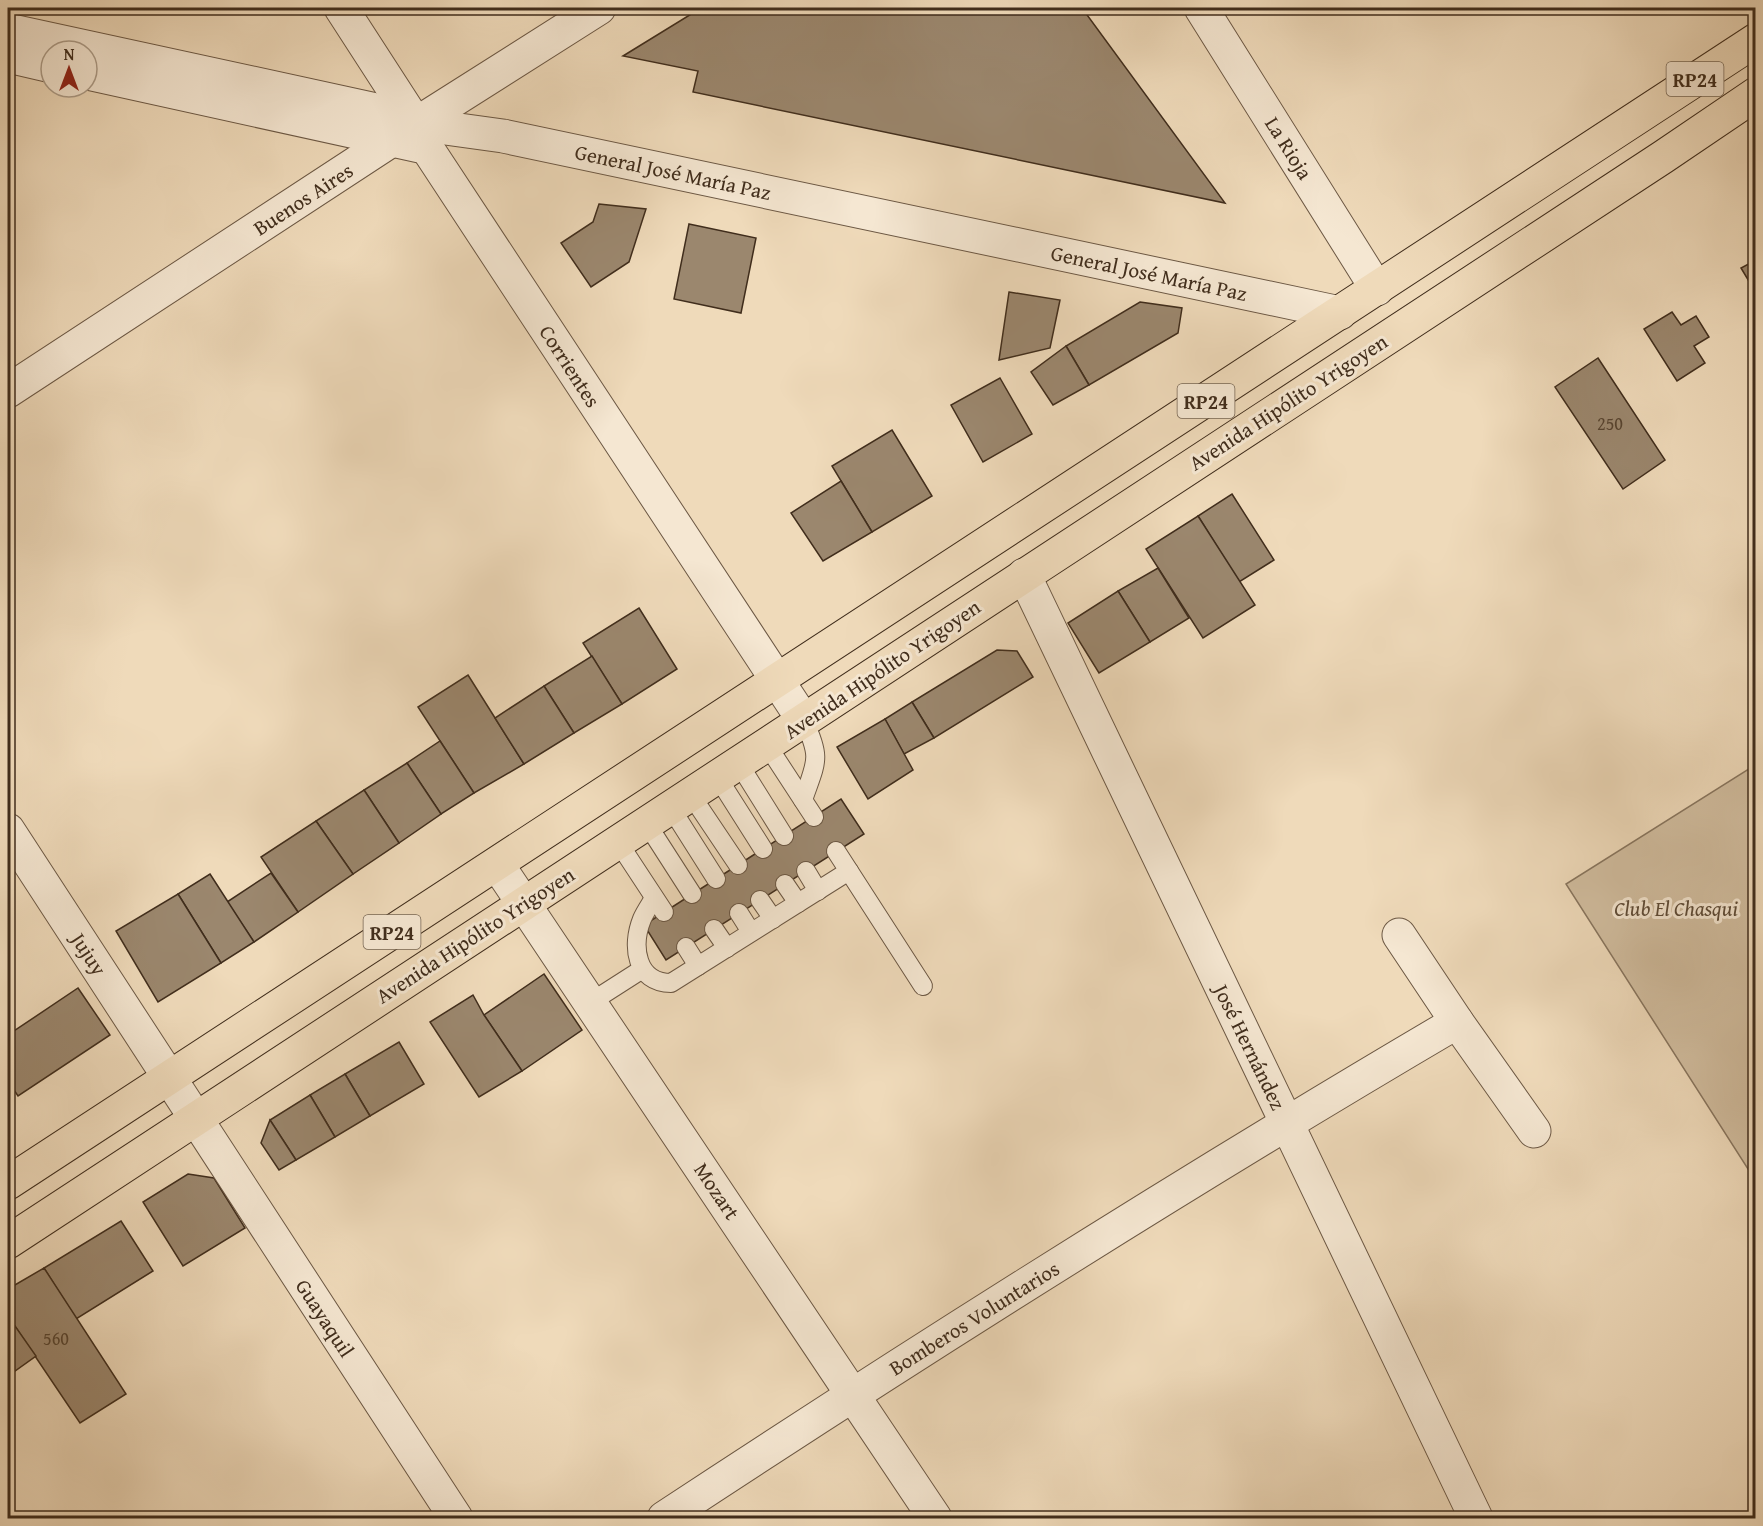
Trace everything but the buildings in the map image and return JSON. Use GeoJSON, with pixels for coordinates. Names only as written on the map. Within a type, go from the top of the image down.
{"type":"FeatureCollection","features":[{"type":"Feature","properties":{"kind":"main road","name":"RP24"},"geometry":{"type":"LineString","coordinates":[[8,1184],[1755,40]]}},
{"type":"Feature","properties":{"kind":"main road","name":"Avenida Hipólito Yrigoyen"},"geometry":{"type":"LineString","coordinates":[[8,1242],[1663,157],[1755,94]]}},
{"type":"Feature","properties":{"kind":"street","name":"Corrientes"},"geometry":{"type":"LineString","coordinates":[[341,8],[412,137],[804,721]]}},
{"type":"Feature","properties":{"kind":"street","name":"Buenos Aires"},"geometry":{"type":"LineString","coordinates":[[8,391],[412,137],[599,8]]}},
{"type":"Feature","properties":{"kind":"street","name":"La Rioja"},"geometry":{"type":"LineString","coordinates":[[1201,8],[1377,289]]}},
{"type":"Feature","properties":{"kind":"street"},"geometry":{"type":"LineString","coordinates":[[1634,118],[1755,22]]}},
{"type":"Feature","properties":{"kind":"street","name":"General José María Paz"},"geometry":{"type":"LineString","coordinates":[[8,30],[372,109],[412,137]]}},
{"type":"Feature","properties":{"kind":"street"},"geometry":{"type":"LineString","coordinates":[[8,56],[39,63]]}},
{"type":"Feature","properties":{"kind":"street","name":"General José María Paz"},"geometry":{"type":"LineString","coordinates":[[99,75],[412,137],[503,136],[1340,313]]}},
{"type":"Feature","properties":{"kind":"street"},"geometry":{"type":"LineString","coordinates":[[1663,157],[1755,106]]}},
{"type":"Feature","properties":{"kind":"street","name":"José Hernández"},"geometry":{"type":"LineString","coordinates":[[1024,575],[1476,1518]]}},
{"type":"Feature","properties":{"kind":"street","name":"Jujuy"},"geometry":{"type":"LineString","coordinates":[[8,830],[170,1077],[194,1118]]}},
{"type":"Feature","properties":{"kind":"street","name":"Mozart"},"geometry":{"type":"LineString","coordinates":[[497,864],[935,1518]]}},
{"type":"Feature","properties":{"kind":"street"},"geometry":{"type":"LineString","coordinates":[[1399,935],[1456,1022],[1534,1131]]}},
{"type":"Feature","properties":{"kind":"street","name":"Bomberos Voluntarios"},"geometry":{"type":"LineString","coordinates":[[664,1518],[853,1394],[1286,1122],[1456,1022]]}},
{"type":"Feature","properties":{"kind":"street","name":"Guayaquil"},"geometry":{"type":"LineString","coordinates":[[194,1118],[456,1518]]}},
{"type":"Feature","properties":{"kind":"lane"},"geometry":{"type":"LineString","coordinates":[[803,800],[816,764],[817,753],[804,721]]}},
{"type":"Feature","properties":{"kind":"lane"},"geometry":{"type":"LineString","coordinates":[[767,745],[814,817]]}},
{"type":"Feature","properties":{"kind":"lane"},"geometry":{"type":"LineString","coordinates":[[693,794],[784,836]]}},
{"type":"Feature","properties":{"kind":"lane"},"geometry":{"type":"LineString","coordinates":[[693,794],[763,849]]}},
{"type":"Feature","properties":{"kind":"lane"},"geometry":{"type":"LineString","coordinates":[[693,794],[738,865]]}},
{"type":"Feature","properties":{"kind":"lane"},"geometry":{"type":"LineString","coordinates":[[693,794],[716,879]]}},
{"type":"Feature","properties":{"kind":"lane"},"geometry":{"type":"LineString","coordinates":[[692,894],[693,794]]}},
{"type":"Feature","properties":{"kind":"lane"},"geometry":{"type":"LineString","coordinates":[[618,843],[659,905],[642,919],[638,932],[638,958],[641,970],[662,983],[671,983],[849,871]]}},
{"type":"Feature","properties":{"kind":"lane"},"geometry":{"type":"LineString","coordinates":[[836,851],[923,986]]}},
{"type":"Feature","properties":{"kind":"lane"},"geometry":{"type":"LineString","coordinates":[[806,871],[818,891]]}},
{"type":"Feature","properties":{"kind":"lane"},"geometry":{"type":"LineString","coordinates":[[785,884],[798,903]]}},
{"type":"Feature","properties":{"kind":"lane"},"geometry":{"type":"LineString","coordinates":[[760,900],[773,919]]}},
{"type":"Feature","properties":{"kind":"lane"},"geometry":{"type":"LineString","coordinates":[[739,913],[751,932]]}},
{"type":"Feature","properties":{"kind":"lane"},"geometry":{"type":"LineString","coordinates":[[714,929],[726,948]]}},
{"type":"Feature","properties":{"kind":"lane"},"geometry":{"type":"LineString","coordinates":[[686,947],[698,966]]}},
{"type":"Feature","properties":{"kind":"lane"},"geometry":{"type":"LineString","coordinates":[[591,1002],[641,970]]}},
{"type":"Feature","properties":{"kind":"green space","name":"Club El Chasqui"},"geometry":{"type":"Polygon","coordinates":[[[1755,765],[1755,1180],[1566,884],[1755,765]]]}}]}
